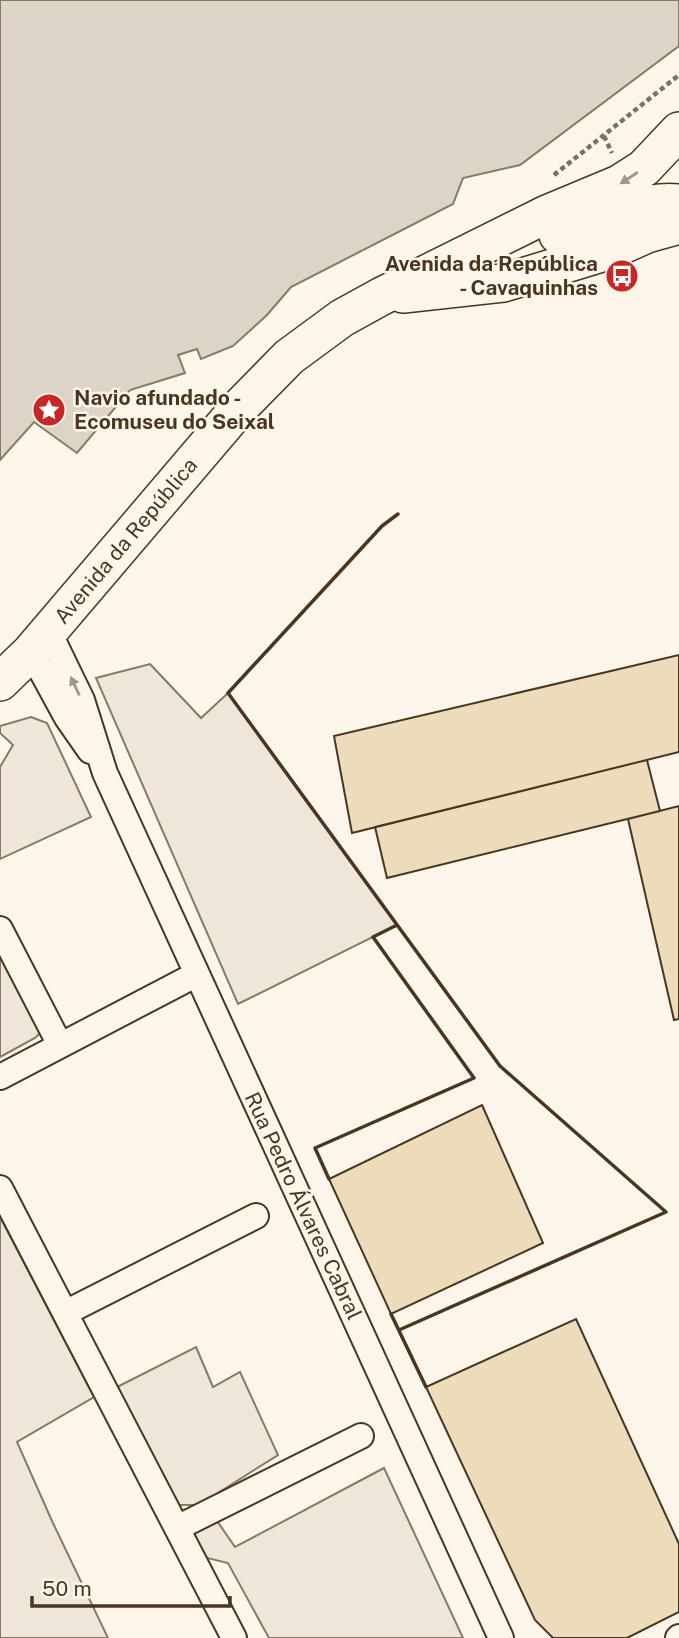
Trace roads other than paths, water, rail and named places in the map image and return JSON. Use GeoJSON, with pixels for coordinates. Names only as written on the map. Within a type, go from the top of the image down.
{"type":"FeatureCollection","features":[{"type":"Feature","properties":{"kind":"main road","name":"Avenida da República"},"geometry":{"type":"LineString","coordinates":[[0,682],[40,642],[266,379],[315,337],[342,317],[382,296],[547,214],[619,184],[644,168],[679,131]]}},
{"type":"Feature","properties":{"kind":"main road","name":"Avenida da República"},"geometry":{"type":"LineString","coordinates":[[382,296],[624,211],[663,201],[679,203]]}},
{"type":"Feature","properties":{"kind":"main road"},"geometry":{"type":"LineString","coordinates":[[382,296],[503,282],[611,250],[647,234],[679,225]]}},
{"type":"Feature","properties":{"kind":"street","name":"Rua Pedro Álvares Cabral"},"geometry":{"type":"LineString","coordinates":[[40,642],[82,700],[105,773],[501,1638]]}},
{"type":"Feature","properties":{"kind":"street"},"geometry":{"type":"LineString","coordinates":[[0,929],[60,1045]]}},
{"type":"Feature","properties":{"kind":"street"},"geometry":{"type":"LineString","coordinates":[[0,1077],[197,974]]}},
{"type":"Feature","properties":{"kind":"street"},"geometry":{"type":"LineString","coordinates":[[0,1188],[234,1638]]}},
{"type":"Feature","properties":{"kind":"street"},"geometry":{"type":"LineString","coordinates":[[65,1313],[256,1216]]}},
{"type":"Feature","properties":{"kind":"street"},"geometry":{"type":"LineString","coordinates":[[177,1528],[361,1436]]}},
{"type":"Feature","properties":{"kind":"place","name":"Avenida da República - Cavaquinhas"},"geometry":{"type":"Point","coordinates":[622,276]}},
{"type":"Feature","properties":{"kind":"place","name":"Navio afundado - Ecomuseu do Seixal"},"geometry":{"type":"Point","coordinates":[49,410]}}]}
